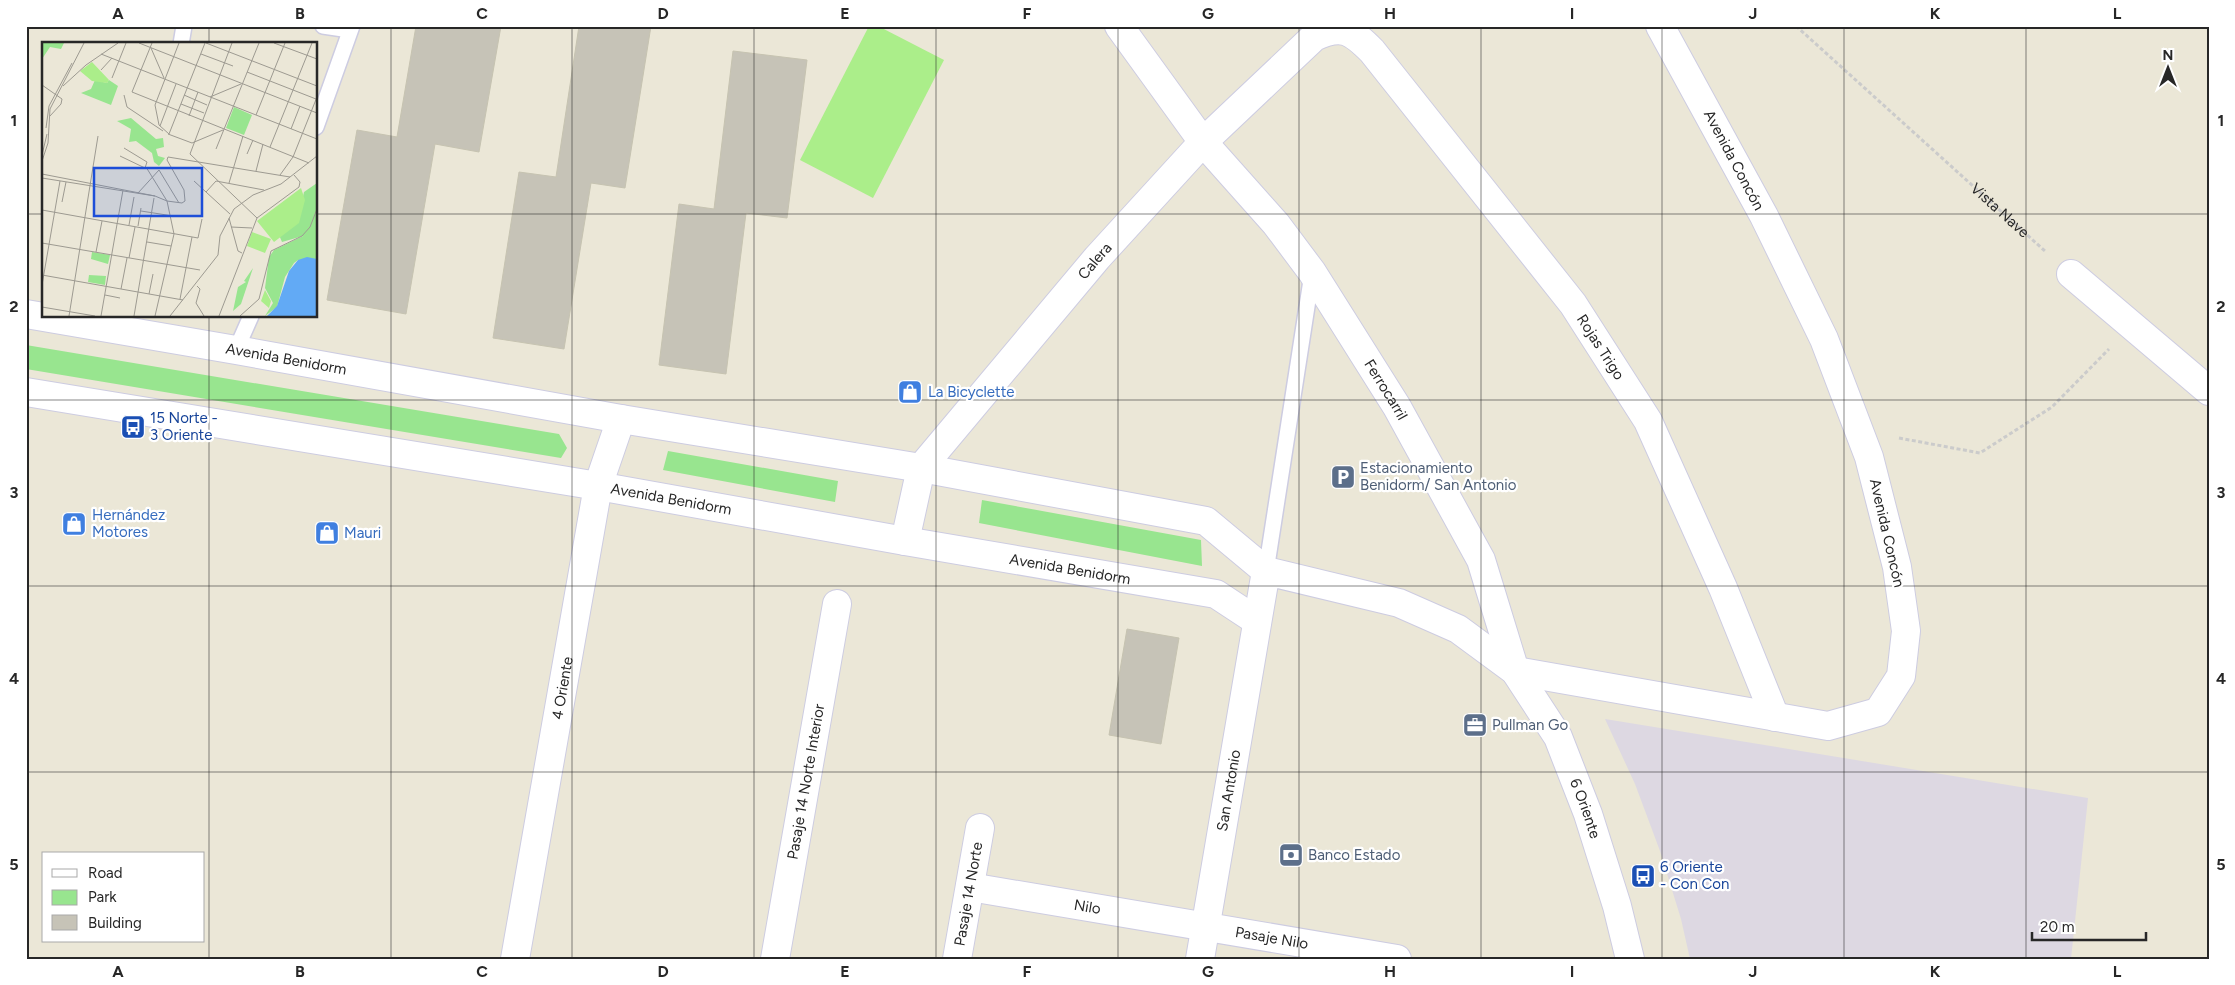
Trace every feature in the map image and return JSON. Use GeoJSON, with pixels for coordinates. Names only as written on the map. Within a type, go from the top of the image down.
{"type":"FeatureCollection","features":[{"type":"Feature","properties":{"kind":"street","name":"Ferrocarril"},"geometry":{"type":"LineString","coordinates":[[1119,26],[1203,142],[1276,224],[1312,272],[1397,406],[1481,560],[1515,671]]}},
{"type":"Feature","properties":{"kind":"street","name":"Avenida Concón"},"geometry":{"type":"LineString","coordinates":[[1515,671],[1828,726],[1878,712],[1901,676],[1906,631],[1897,567],[1869,457],[1824,339],[1764,216],[1660,26]]}},
{"type":"Feature","properties":{"kind":"street","name":"Calera"},"geometry":{"type":"LineString","coordinates":[[905,542],[921,468],[1097,258],[1203,142],[1314,37],[1329,30],[1344,29]]}},
{"type":"Feature","properties":{"kind":"street","name":"Rojas Trigo"},"geometry":{"type":"LineString","coordinates":[[1344,29],[1360,38],[1372,51],[1573,304],[1648,421],[1723,588],[1776,717]]}},
{"type":"Feature","properties":{"kind":"street"},"geometry":{"type":"LineString","coordinates":[[2071,274],[2209,391]]}},
{"type":"Feature","properties":{"kind":"street","name":"Avenida Benidorm"},"geometry":{"type":"LineString","coordinates":[[26,314],[42,315]]}},
{"type":"Feature","properties":{"kind":"street","name":"Avenida Benidorm"},"geometry":{"type":"LineString","coordinates":[[69,318],[123,323],[236,350],[621,419],[921,468],[1206,520],[1266,571],[1399,603],[1458,629],[1515,671]]}},
{"type":"Feature","properties":{"kind":"street","name":"Avenida Benidorm"},"geometry":{"type":"LineString","coordinates":[[26,392],[598,486],[905,542],[1216,594],[1257,621]]}},
{"type":"Feature","properties":{"kind":"street","name":"4 Oriente"},"geometry":{"type":"LineString","coordinates":[[515,959],[598,486],[621,419]]}},
{"type":"Feature","properties":{"kind":"street"},"geometry":{"type":"LineString","coordinates":[[1257,621],[1266,571]]}},
{"type":"Feature","properties":{"kind":"street","name":"Pasaje 14 Norte Interior"},"geometry":{"type":"LineString","coordinates":[[775,959],[837,604]]}},
{"type":"Feature","properties":{"kind":"street","name":"San Antonio"},"geometry":{"type":"LineString","coordinates":[[1200,959],[1257,621]]}},
{"type":"Feature","properties":{"kind":"street","name":"6 Oriente"},"geometry":{"type":"LineString","coordinates":[[1515,671],[1558,737],[1588,814],[1617,906],[1630,959]]}},
{"type":"Feature","properties":{"kind":"street","name":"Pasaje 14 Norte"},"geometry":{"type":"LineString","coordinates":[[957,959],[980,828]]}},
{"type":"Feature","properties":{"kind":"street","name":"Nilo"},"geometry":{"type":"LineString","coordinates":[[970,887],[1206,926]]}},
{"type":"Feature","properties":{"kind":"street","name":"Pasaje Nilo"},"geometry":{"type":"LineString","coordinates":[[1206,926],[1398,959]]}},
{"type":"Feature","properties":{"kind":"lane"},"geometry":{"type":"LineString","coordinates":[[181,42],[184,26]]}},
{"type":"Feature","properties":{"kind":"lane"},"geometry":{"type":"LineString","coordinates":[[318,121],[351,28],[323,26]]}},
{"type":"Feature","properties":{"kind":"lane"},"geometry":{"type":"LineString","coordinates":[[1266,571],[1312,272]]}},
{"type":"Feature","properties":{"kind":"lane"},"geometry":{"type":"LineString","coordinates":[[236,350],[250,318]]}},
{"type":"Feature","properties":{"kind":"path","name":"Vista Nave"},"geometry":{"type":"LineString","coordinates":[[1796,26],[2071,274]]}},
{"type":"Feature","properties":{"kind":"path"},"geometry":{"type":"LineString","coordinates":[[1859,431],[1980,453],[2052,406],[2110,348],[2092,332],[2112,309]]}},
{"type":"Feature","properties":{"kind":"shaded area"},"geometry":{"type":"Polygon","coordinates":[[[1605,719],[2088,798],[2071,959],[1690,959],[1681,919],[1660,851],[1635,784],[1605,719]]]}},
{"type":"Feature","properties":{"kind":"green space"},"geometry":{"type":"Polygon","coordinates":[[[869,26],[878,26],[944,60],[873,198],[800,160],[869,26]]]}},
{"type":"Feature","properties":{"kind":"green space"},"geometry":{"type":"Polygon","coordinates":[[[26,345],[559,434],[567,448],[561,458],[26,369],[26,345]]]}},
{"type":"Feature","properties":{"kind":"green space"},"geometry":{"type":"Polygon","coordinates":[[[668,451],[838,481],[835,502],[663,470],[668,451]]]}},
{"type":"Feature","properties":{"kind":"green space"},"geometry":{"type":"Polygon","coordinates":[[[982,500],[1201,540],[1202,566],[979,523],[982,500]]]}},
{"type":"Feature","properties":{"kind":"building"},"geometry":{"type":"Polygon","coordinates":[[[416,26],[501,26],[479,152],[435,144],[406,314],[327,300],[357,130],[397,137],[416,26]]]}},
{"type":"Feature","properties":{"kind":"building"},"geometry":{"type":"Polygon","coordinates":[[[579,26],[651,26],[625,188],[591,183],[564,349],[493,338],[519,172],[556,177],[579,26]]]}},
{"type":"Feature","properties":{"kind":"building"},"geometry":{"type":"Polygon","coordinates":[[[733,51],[807,60],[787,218],[746,213],[726,374],[659,365],[679,204],[714,209],[733,51]]]}},
{"type":"Feature","properties":{"kind":"building"},"geometry":{"type":"Polygon","coordinates":[[[1127,629],[1179,638],[1161,744],[1109,735],[1127,629]]]}},
{"type":"Feature","properties":{"kind":"place","name":"La Bicyclette"},"geometry":{"type":"Point","coordinates":[910,392]}},
{"type":"Feature","properties":{"kind":"place","name":"15 Norte - 3 Oriente"},"geometry":{"type":"Point","coordinates":[133,427]}},
{"type":"Feature","properties":{"kind":"place","name":"Estacionamiento Benidorm/ San Antonio"},"geometry":{"type":"Point","coordinates":[1343,477]}},
{"type":"Feature","properties":{"kind":"place","name":"Hernández Motores"},"geometry":{"type":"Point","coordinates":[74,524]}},
{"type":"Feature","properties":{"kind":"place","name":"Mauri"},"geometry":{"type":"Point","coordinates":[327,533]}},
{"type":"Feature","properties":{"kind":"place","name":"Pullman Go"},"geometry":{"type":"Point","coordinates":[1475,725]}},
{"type":"Feature","properties":{"kind":"place","name":"Banco Estado"},"geometry":{"type":"Point","coordinates":[1291,855]}},
{"type":"Feature","properties":{"kind":"place","name":"6 Oriente - Con Con"},"geometry":{"type":"Point","coordinates":[1643,876]}}]}
